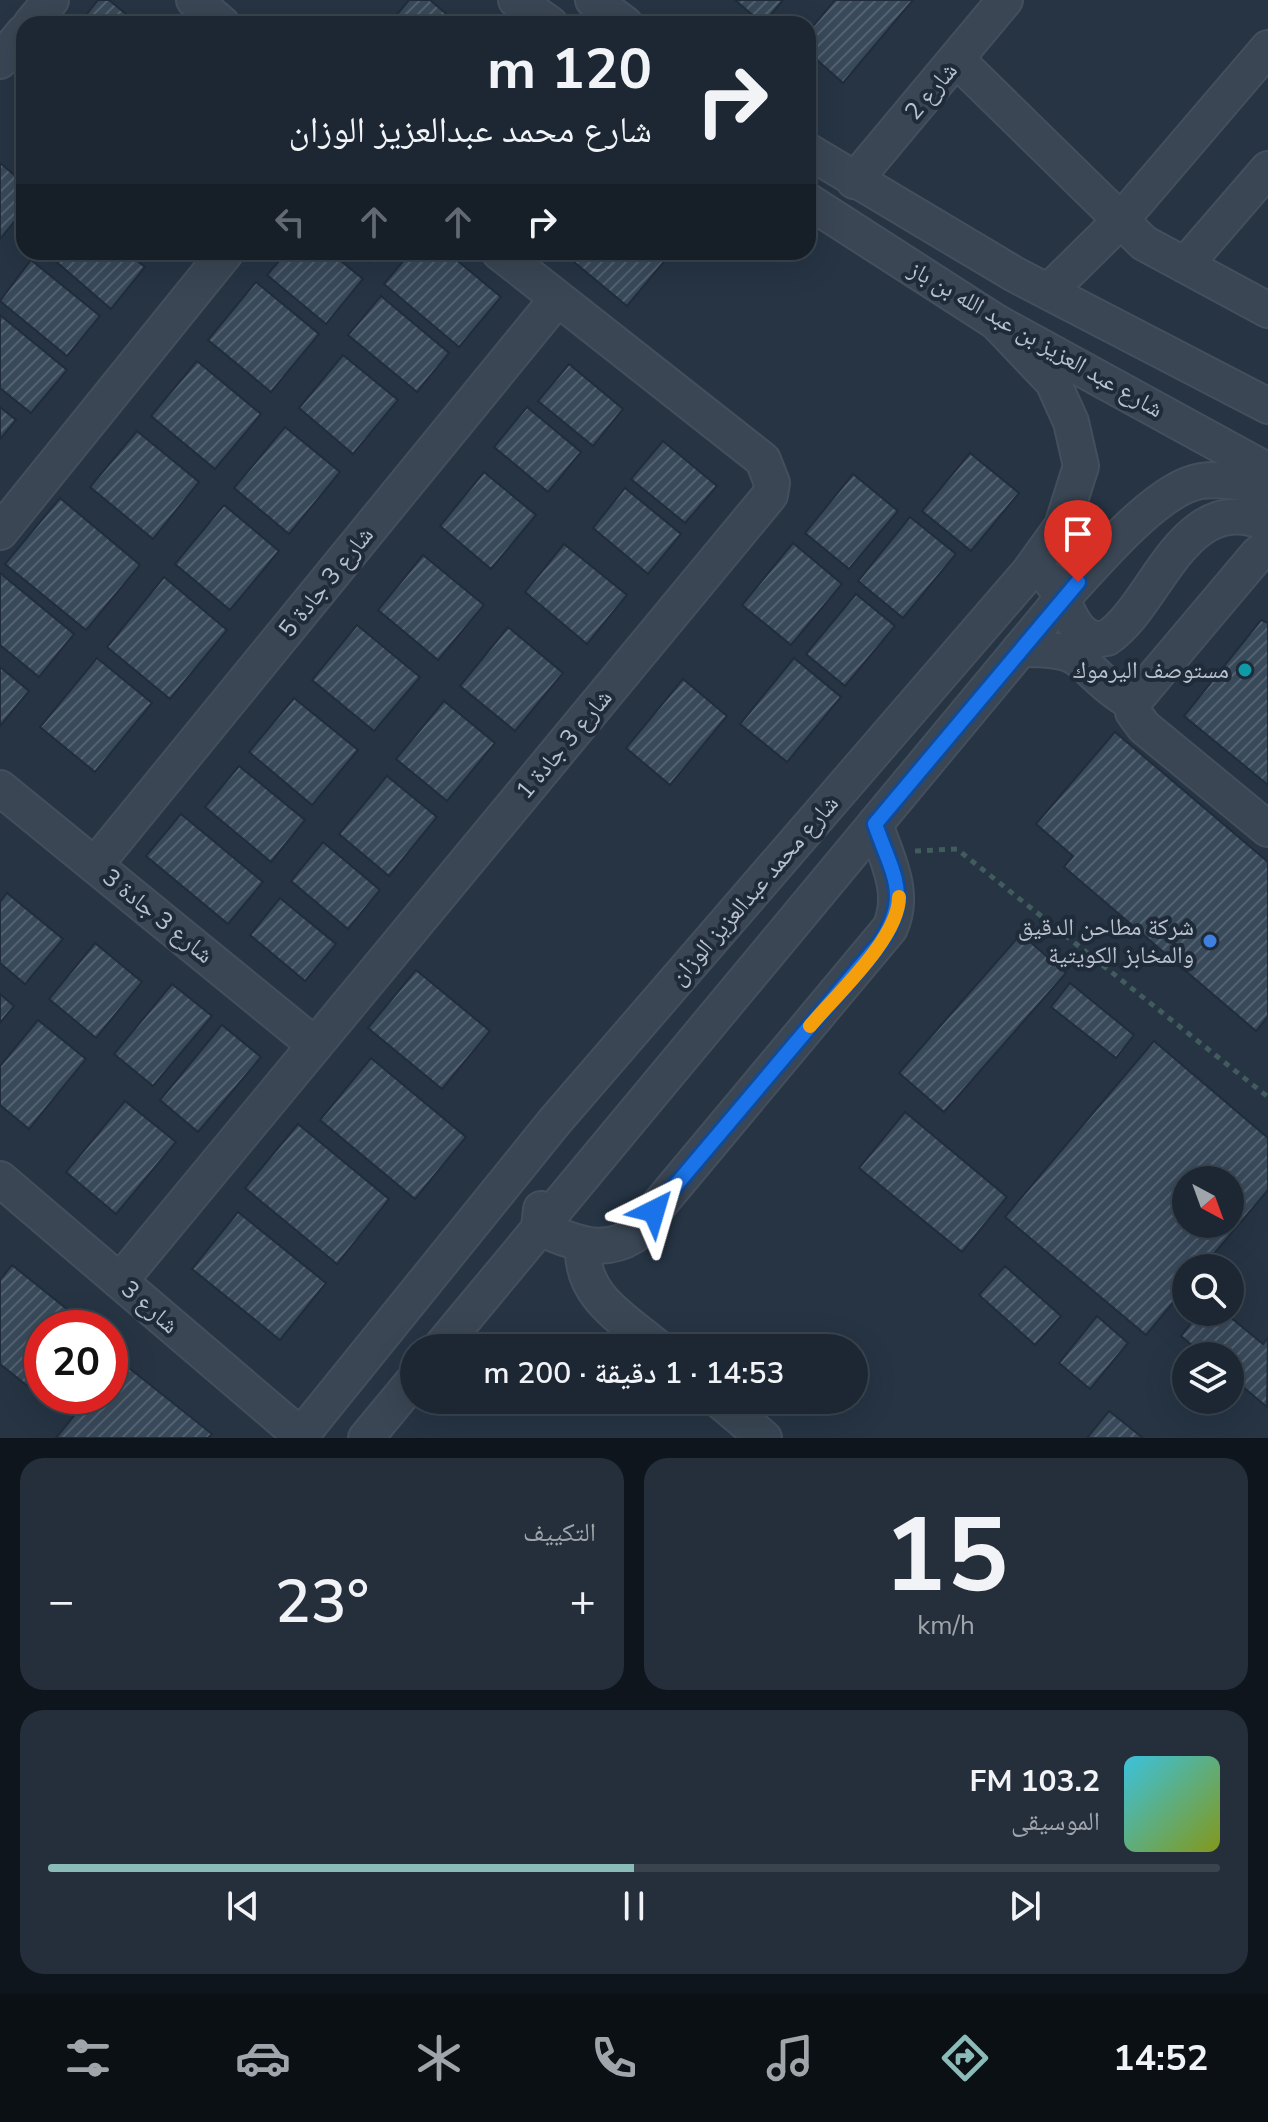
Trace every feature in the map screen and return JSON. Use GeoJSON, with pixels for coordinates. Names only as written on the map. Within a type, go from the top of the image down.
{"type":"FeatureCollection","features":[{"type":"Feature","properties":{"kind":"street"},"geometry":{"type":"LineString","coordinates":[[38,16],[51,0]]}},
{"type":"Feature","properties":{"kind":"street"},"geometry":{"type":"LineString","coordinates":[[194,0],[213,16]]}},
{"type":"Feature","properties":{"kind":"street"},"geometry":{"type":"LineString","coordinates":[[516,0],[539,16]]}},
{"type":"Feature","properties":{"kind":"street"},"geometry":{"type":"LineString","coordinates":[[593,0],[614,16]]}},
{"type":"Feature","properties":{"kind":"street","name":"شارع 2"},"geometry":{"type":"LineString","coordinates":[[854,181],[957,60],[1001,1]]}},
{"type":"Feature","properties":{"kind":"street"},"geometry":{"type":"LineString","coordinates":[[0,61],[16,42]]}},
{"type":"Feature","properties":{"kind":"street"},"geometry":{"type":"LineString","coordinates":[[1049,291],[1121,220],[1268,48]]}},
{"type":"Feature","properties":{"kind":"street"},"geometry":{"type":"LineString","coordinates":[[957,60],[1144,243],[1266,306]]}},
{"type":"Feature","properties":{"kind":"street","name":"شارع عبد العزيز بن عبد الله بن باز"},"geometry":{"type":"LineString","coordinates":[[816,156],[854,181],[1049,291],[1268,406]]}},
{"type":"Feature","properties":{"kind":"street"},"geometry":{"type":"LineString","coordinates":[[1185,265],[1268,169]]}},
{"type":"Feature","properties":{"kind":"street","name":"شارع عبد العزيز بن عبد الله بن باز"},"geometry":{"type":"LineString","coordinates":[[816,206],[996,322],[1268,471]]}},
{"type":"Feature","properties":{"kind":"street"},"geometry":{"type":"LineString","coordinates":[[0,532],[220,260]]}},
{"type":"Feature","properties":{"kind":"street","name":"شارع 3 جادة 1"},"geometry":{"type":"LineString","coordinates":[[120,1281],[770,495],[772,483],[763,460],[509,260]]}},
{"type":"Feature","properties":{"kind":"street","name":"شارع 3 جادة 5"},"geometry":{"type":"LineString","coordinates":[[95,865],[557,299]]}},
{"type":"Feature","properties":{"kind":"street","name":"شارع محمد عبدالعزيز الوزان"},"geometry":{"type":"LineString","coordinates":[[300,1437],[582,1089],[1029,572],[1062,526],[1081,466],[1071,422],[1053,382],[996,322]]}},
{"type":"Feature","properties":{"kind":"street","name":"شارع محمد عبدالعزيز الوزان"},"geometry":{"type":"LineString","coordinates":[[452,1334],[1061,600],[1151,507],[1199,481],[1243,482],[1268,488]]}},
{"type":"Feature","properties":{"kind":"street"},"geometry":{"type":"LineString","coordinates":[[1029,572],[1051,580],[1087,637],[1101,640],[1113,634],[1191,535],[1208,524],[1225,519],[1259,519],[1268,524]]}},
{"type":"Feature","properties":{"kind":"street"},"geometry":{"type":"LineString","coordinates":[[1225,519],[1249,538],[1259,556],[1142,689],[1133,712],[1144,727],[1268,829]]}},
{"type":"Feature","properties":{"kind":"street"},"geometry":{"type":"LineString","coordinates":[[1113,634],[1123,667],[1136,678],[1142,689]]}},
{"type":"Feature","properties":{"kind":"street"},"geometry":{"type":"LineString","coordinates":[[1020,649],[1067,651],[1080,657],[1114,691],[1142,689]]}},
{"type":"Feature","properties":{"kind":"street","name":"شارع 3 جادة 3"},"geometry":{"type":"LineString","coordinates":[[0,788],[315,1045]]}},
{"type":"Feature","properties":{"kind":"street"},"geometry":{"type":"LineString","coordinates":[[582,1089],[598,1097],[607,1108],[608,1119],[543,1195],[539,1228],[583,1245],[619,1244],[633,1236],[880,943],[899,909],[899,893],[875,824]]}},
{"type":"Feature","properties":{"kind":"street"},"geometry":{"type":"LineString","coordinates":[[660,1082],[636,1065],[635,1047],[705,967],[706,946]]}},
{"type":"Feature","properties":{"kind":"street","name":"شارع 3"},"geometry":{"type":"LineString","coordinates":[[0,1179],[300,1437]]}},
{"type":"Feature","properties":{"kind":"street"},"geometry":{"type":"LineString","coordinates":[[583,1245],[582,1265],[591,1291],[642,1334]]}},
{"type":"Feature","properties":{"kind":"street"},"geometry":{"type":"LineString","coordinates":[[366,1438],[400,1397]]}},
{"type":"Feature","properties":{"kind":"street"},"geometry":{"type":"LineString","coordinates":[[736,1414],[764,1438]]}},
{"type":"Feature","properties":{"kind":"path"},"geometry":{"type":"LineString","coordinates":[[886,857],[929,848],[957,849],[1268,1097]]}},
{"type":"Feature","properties":{"kind":"building"},"geometry":{"type":"Polygon","coordinates":[[[98,0],[109,0],[128,16],[85,16],[98,0]]]}},
{"type":"Feature","properties":{"kind":"building"},"geometry":{"type":"Polygon","coordinates":[[[409,0],[430,0],[449,16],[396,16],[409,0]]]}},
{"type":"Feature","properties":{"kind":"building"},"geometry":{"type":"Polygon","coordinates":[[[735,0],[783,0],[770,16],[754,16],[735,0]]]}},
{"type":"Feature","properties":{"kind":"building"},"geometry":{"type":"Polygon","coordinates":[[[835,0],[913,0],[843,83],[816,59],[816,23],[835,0]]]}},
{"type":"Feature","properties":{"kind":"building"},"geometry":{"type":"Polygon","coordinates":[[[0,163],[16,176],[16,220],[0,239],[0,163]]]}},
{"type":"Feature","properties":{"kind":"building"},"geometry":{"type":"Polygon","coordinates":[[[31,260],[100,316],[67,356],[0,301],[31,260]]]}},
{"type":"Feature","properties":{"kind":"building"},"geometry":{"type":"Polygon","coordinates":[[[54,260],[136,260],[145,267],[111,309],[54,260]]]}},
{"type":"Feature","properties":{"kind":"building"},"geometry":{"type":"Polygon","coordinates":[[[280,260],[340,260],[363,279],[326,324],[267,275],[280,260]]]}},
{"type":"Feature","properties":{"kind":"building"},"geometry":{"type":"Polygon","coordinates":[[[404,260],[457,260],[501,297],[459,347],[384,284],[404,260]]]}},
{"type":"Feature","properties":{"kind":"building"},"geometry":{"type":"Polygon","coordinates":[[[572,260],[665,260],[627,306],[572,260]]]}},
{"type":"Feature","properties":{"kind":"building"},"geometry":{"type":"Polygon","coordinates":[[[256,282],[319,334],[271,392],[208,340],[256,282]]]}},
{"type":"Feature","properties":{"kind":"building"},"geometry":{"type":"Polygon","coordinates":[[[381,296],[449,353],[417,392],[348,335],[381,296]]]}},
{"type":"Feature","properties":{"kind":"building"},"geometry":{"type":"Polygon","coordinates":[[[0,315],[67,370],[31,413],[0,388],[0,315]]]}},
{"type":"Feature","properties":{"kind":"building"},"geometry":{"type":"Polygon","coordinates":[[[343,355],[398,400],[353,454],[299,408],[343,355]]]}},
{"type":"Feature","properties":{"kind":"building"},"geometry":{"type":"Polygon","coordinates":[[[197,361],[261,414],[215,469],[151,416],[197,361]]]}},
{"type":"Feature","properties":{"kind":"building"},"geometry":{"type":"Polygon","coordinates":[[[569,364],[623,409],[593,446],[538,401],[569,364]]]}},
{"type":"Feature","properties":{"kind":"building"},"geometry":{"type":"Polygon","coordinates":[[[0,407],[16,420],[0,439],[0,407]]]}},
{"type":"Feature","properties":{"kind":"building"},"geometry":{"type":"Polygon","coordinates":[[[527,407],[581,452],[548,492],[494,447],[527,407]]]}},
{"type":"Feature","properties":{"kind":"building"},"geometry":{"type":"Polygon","coordinates":[[[285,427],[340,472],[289,534],[234,488],[285,427]]]}},
{"type":"Feature","properties":{"kind":"building"},"geometry":{"type":"Polygon","coordinates":[[[137,431],[199,482],[153,539],[90,487],[137,431]]]}},
{"type":"Feature","properties":{"kind":"building"},"geometry":{"type":"Polygon","coordinates":[[[663,441],[717,486],[685,523],[631,479],[663,441]]]}},
{"type":"Feature","properties":{"kind":"building"},"geometry":{"type":"Polygon","coordinates":[[[970,453],[1019,493],[971,551],[922,511],[970,453]]]}},
{"type":"Feature","properties":{"kind":"building"},"geometry":{"type":"Polygon","coordinates":[[[484,472],[536,515],[491,569],[440,526],[484,472]]]}},
{"type":"Feature","properties":{"kind":"building"},"geometry":{"type":"Polygon","coordinates":[[[853,474],[898,511],[849,569],[805,533],[853,474]]]}},
{"type":"Feature","properties":{"kind":"building"},"geometry":{"type":"Polygon","coordinates":[[[625,488],[681,534],[648,574],[593,528],[625,488]]]}},
{"type":"Feature","properties":{"kind":"building"},"geometry":{"type":"Polygon","coordinates":[[[60,498],[140,565],[86,630],[5,564],[60,498]]]}},
{"type":"Feature","properties":{"kind":"building"},"geometry":{"type":"Polygon","coordinates":[[[224,505],[279,551],[230,610],[175,564],[224,505]]]}},
{"type":"Feature","properties":{"kind":"building"},"geometry":{"type":"Polygon","coordinates":[[[910,517],[956,554],[903,618],[858,581],[910,517]]]}},
{"type":"Feature","properties":{"kind":"building"},"geometry":{"type":"Polygon","coordinates":[[[793,543],[842,584],[791,645],[742,605],[793,543]]]}},
{"type":"Feature","properties":{"kind":"building"},"geometry":{"type":"Polygon","coordinates":[[[564,544],[627,595],[587,644],[525,592],[564,544]]]}},
{"type":"Feature","properties":{"kind":"building"},"geometry":{"type":"Polygon","coordinates":[[[423,555],[484,605],[438,660],[378,610],[423,555]]]}},
{"type":"Feature","properties":{"kind":"building"},"geometry":{"type":"Polygon","coordinates":[[[0,573],[74,634],[39,677],[0,645],[0,573]]]}},
{"type":"Feature","properties":{"kind":"building"},"geometry":{"type":"Polygon","coordinates":[[[164,577],[227,630],[170,699],[107,647],[164,577]]]}},
{"type":"Feature","properties":{"kind":"building"},"geometry":{"type":"Polygon","coordinates":[[[856,594],[895,626],[845,686],[806,654],[856,594]]]}},
{"type":"Feature","properties":{"kind":"building","name":"مستوصف اليرموك"},"geometry":{"type":"Polygon","coordinates":[[[1261,620],[1268,623],[1268,785],[1184,716],[1261,620]]]}},
{"type":"Feature","properties":{"kind":"building"},"geometry":{"type":"Polygon","coordinates":[[[357,625],[420,677],[374,731],[312,680],[357,625]]]}},
{"type":"Feature","properties":{"kind":"building"},"geometry":{"type":"Polygon","coordinates":[[[508,627],[563,673],[515,731],[460,686],[508,627]]]}},
{"type":"Feature","properties":{"kind":"building"},"geometry":{"type":"Polygon","coordinates":[[[97,658],[152,703],[95,772],[40,727],[97,658]]]}},
{"type":"Feature","properties":{"kind":"building"},"geometry":{"type":"Polygon","coordinates":[[[794,658],[841,697],[787,762],[740,724],[794,658]]]}},
{"type":"Feature","properties":{"kind":"building"},"geometry":{"type":"Polygon","coordinates":[[[0,667],[29,691],[0,726],[0,667]]]}},
{"type":"Feature","properties":{"kind":"building"},"geometry":{"type":"Polygon","coordinates":[[[683,679],[727,716],[670,785],[626,748],[683,679]]]}},
{"type":"Feature","properties":{"kind":"building"},"geometry":{"type":"Polygon","coordinates":[[[294,698],[358,750],[312,805],[249,752],[294,698]]]}},
{"type":"Feature","properties":{"kind":"building"},"geometry":{"type":"Polygon","coordinates":[[[444,701],[495,743],[447,801],[396,759],[444,701]]]}},
{"type":"Feature","properties":{"kind":"building","name":"شركة مطاحن الدقيق والمخابز الكويتية"},"geometry":{"type":"Polygon","coordinates":[[[1115,732],[1268,862],[1268,1016],[1256,1031],[1064,867],[1073,856],[1036,824],[1115,732]]]}},
{"type":"Feature","properties":{"kind":"building"},"geometry":{"type":"Polygon","coordinates":[[[239,766],[305,820],[271,862],[205,807],[239,766]]]}},
{"type":"Feature","properties":{"kind":"building"},"geometry":{"type":"Polygon","coordinates":[[[387,776],[437,817],[389,876],[339,834],[387,776]]]}},
{"type":"Feature","properties":{"kind":"building"},"geometry":{"type":"Polygon","coordinates":[[[181,814],[263,882],[228,924],[146,856],[181,814]]]}},
{"type":"Feature","properties":{"kind":"building"},"geometry":{"type":"Polygon","coordinates":[[[323,842],[380,890],[348,929],[291,881],[323,842]]]}},
{"type":"Feature","properties":{"kind":"building"},"geometry":{"type":"Polygon","coordinates":[[[7,893],[63,939],[25,984],[0,963],[0,902],[7,893]]]}},
{"type":"Feature","properties":{"kind":"building"},"geometry":{"type":"Polygon","coordinates":[[[280,898],[336,944],[305,981],[250,935],[280,898]]]}},
{"type":"Feature","properties":{"kind":"building"},"geometry":{"type":"Polygon","coordinates":[[[1021,934],[1066,973],[944,1112],[899,1073],[1021,934]]]}},
{"type":"Feature","properties":{"kind":"building"},"geometry":{"type":"Polygon","coordinates":[[[95,943],[142,982],[96,1038],[49,999],[95,943]]]}},
{"type":"Feature","properties":{"kind":"building"},"geometry":{"type":"Polygon","coordinates":[[[416,970],[490,1031],[442,1089],[368,1028],[416,970]]]}},
{"type":"Feature","properties":{"kind":"building"},"geometry":{"type":"Polygon","coordinates":[[[1070,983],[1134,1035],[1116,1058],[1051,1007],[1070,983]]]}},
{"type":"Feature","properties":{"kind":"building"},"geometry":{"type":"Polygon","coordinates":[[[172,984],[212,1016],[153,1086],[114,1054],[172,984]]]}},
{"type":"Feature","properties":{"kind":"building"},"geometry":{"type":"Polygon","coordinates":[[[0,994],[14,1006],[0,1023],[0,994]]]}},
{"type":"Feature","properties":{"kind":"building"},"geometry":{"type":"Polygon","coordinates":[[[38,1020],[86,1059],[29,1129],[0,1105],[0,1066],[38,1020]]]}},
{"type":"Feature","properties":{"kind":"building"},"geometry":{"type":"Polygon","coordinates":[[[222,1025],[261,1057],[198,1132],[160,1100],[222,1025]]]}},
{"type":"Feature","properties":{"kind":"building"},"geometry":{"type":"Polygon","coordinates":[[[1154,1041],[1268,1138],[1268,1190],[1244,1218],[1244,1166],[1172,1166],[1172,1238],[1227,1238],[1214,1254],[1172,1254],[1172,1304],[1146,1335],[1005,1217],[1154,1041]]]}},
{"type":"Feature","properties":{"kind":"building"},"geometry":{"type":"Polygon","coordinates":[[[371,1058],[466,1137],[415,1199],[320,1120],[371,1058]]]}},
{"type":"Feature","properties":{"kind":"building"},"geometry":{"type":"Polygon","coordinates":[[[125,1101],[176,1142],[116,1214],[66,1172],[125,1101]]]}},
{"type":"Feature","properties":{"kind":"building"},"geometry":{"type":"Polygon","coordinates":[[[905,1112],[1007,1197],[962,1252],[859,1168],[905,1112]]]}},
{"type":"Feature","properties":{"kind":"building"},"geometry":{"type":"Polygon","coordinates":[[[298,1124],[389,1199],[337,1264],[245,1188],[298,1124]]]}},
{"type":"Feature","properties":{"kind":"building"},"geometry":{"type":"Polygon","coordinates":[[[238,1212],[326,1283],[280,1340],[192,1269],[238,1212]]]}},
{"type":"Feature","properties":{"kind":"building"},"geometry":{"type":"Polygon","coordinates":[[[12,1265],[68,1310],[24,1310],[24,1383],[0,1364],[0,1280],[12,1265]]]}},
{"type":"Feature","properties":{"kind":"building"},"geometry":{"type":"Polygon","coordinates":[[[1005,1266],[1061,1316],[1035,1345],[979,1295],[1005,1266]]]}},
{"type":"Feature","properties":{"kind":"building"},"geometry":{"type":"Polygon","coordinates":[[[1097,1316],[1128,1343],[1090,1389],[1059,1363],[1097,1316]]]}},
{"type":"Feature","properties":{"kind":"building"},"geometry":{"type":"Polygon","coordinates":[[[1189,1326],[1241,1326],[1263,1344],[1268,1338],[1267,1407],[1244,1388],[1244,1342],[1188,1342],[1181,1336],[1189,1326]]]}},
{"type":"Feature","properties":{"kind":"building"},"geometry":{"type":"Polygon","coordinates":[[[128,1367],[212,1434],[208,1438],[56,1438],[75,1414],[128,1414],[128,1367]]]}},
{"type":"Feature","properties":{"kind":"building"},"geometry":{"type":"Polygon","coordinates":[[[1109,1411],[1143,1438],[1087,1438],[1109,1411]]]}},
{"type":"Feature","properties":{"kind":"slow traffic"},"geometry":{"type":"LineString","coordinates":[[810,1026],[880,943],[899,909],[899,897]]}},
{"type":"Feature","properties":{"kind":"place","name":"مستوصف اليرموك"},"geometry":{"type":"Point","coordinates":[1245,670]}},
{"type":"Feature","properties":{"kind":"place","name":"شركة مطاحن الدقيق والمخابز الكويتية"},"geometry":{"type":"Point","coordinates":[1210,941]}},
{"type":"Feature","properties":{"kind":"route"},"geometry":{"type":"LineString","coordinates":[[654,1211],[880,943],[899,909],[899,893],[875,824],[1078,582]]}}]}
